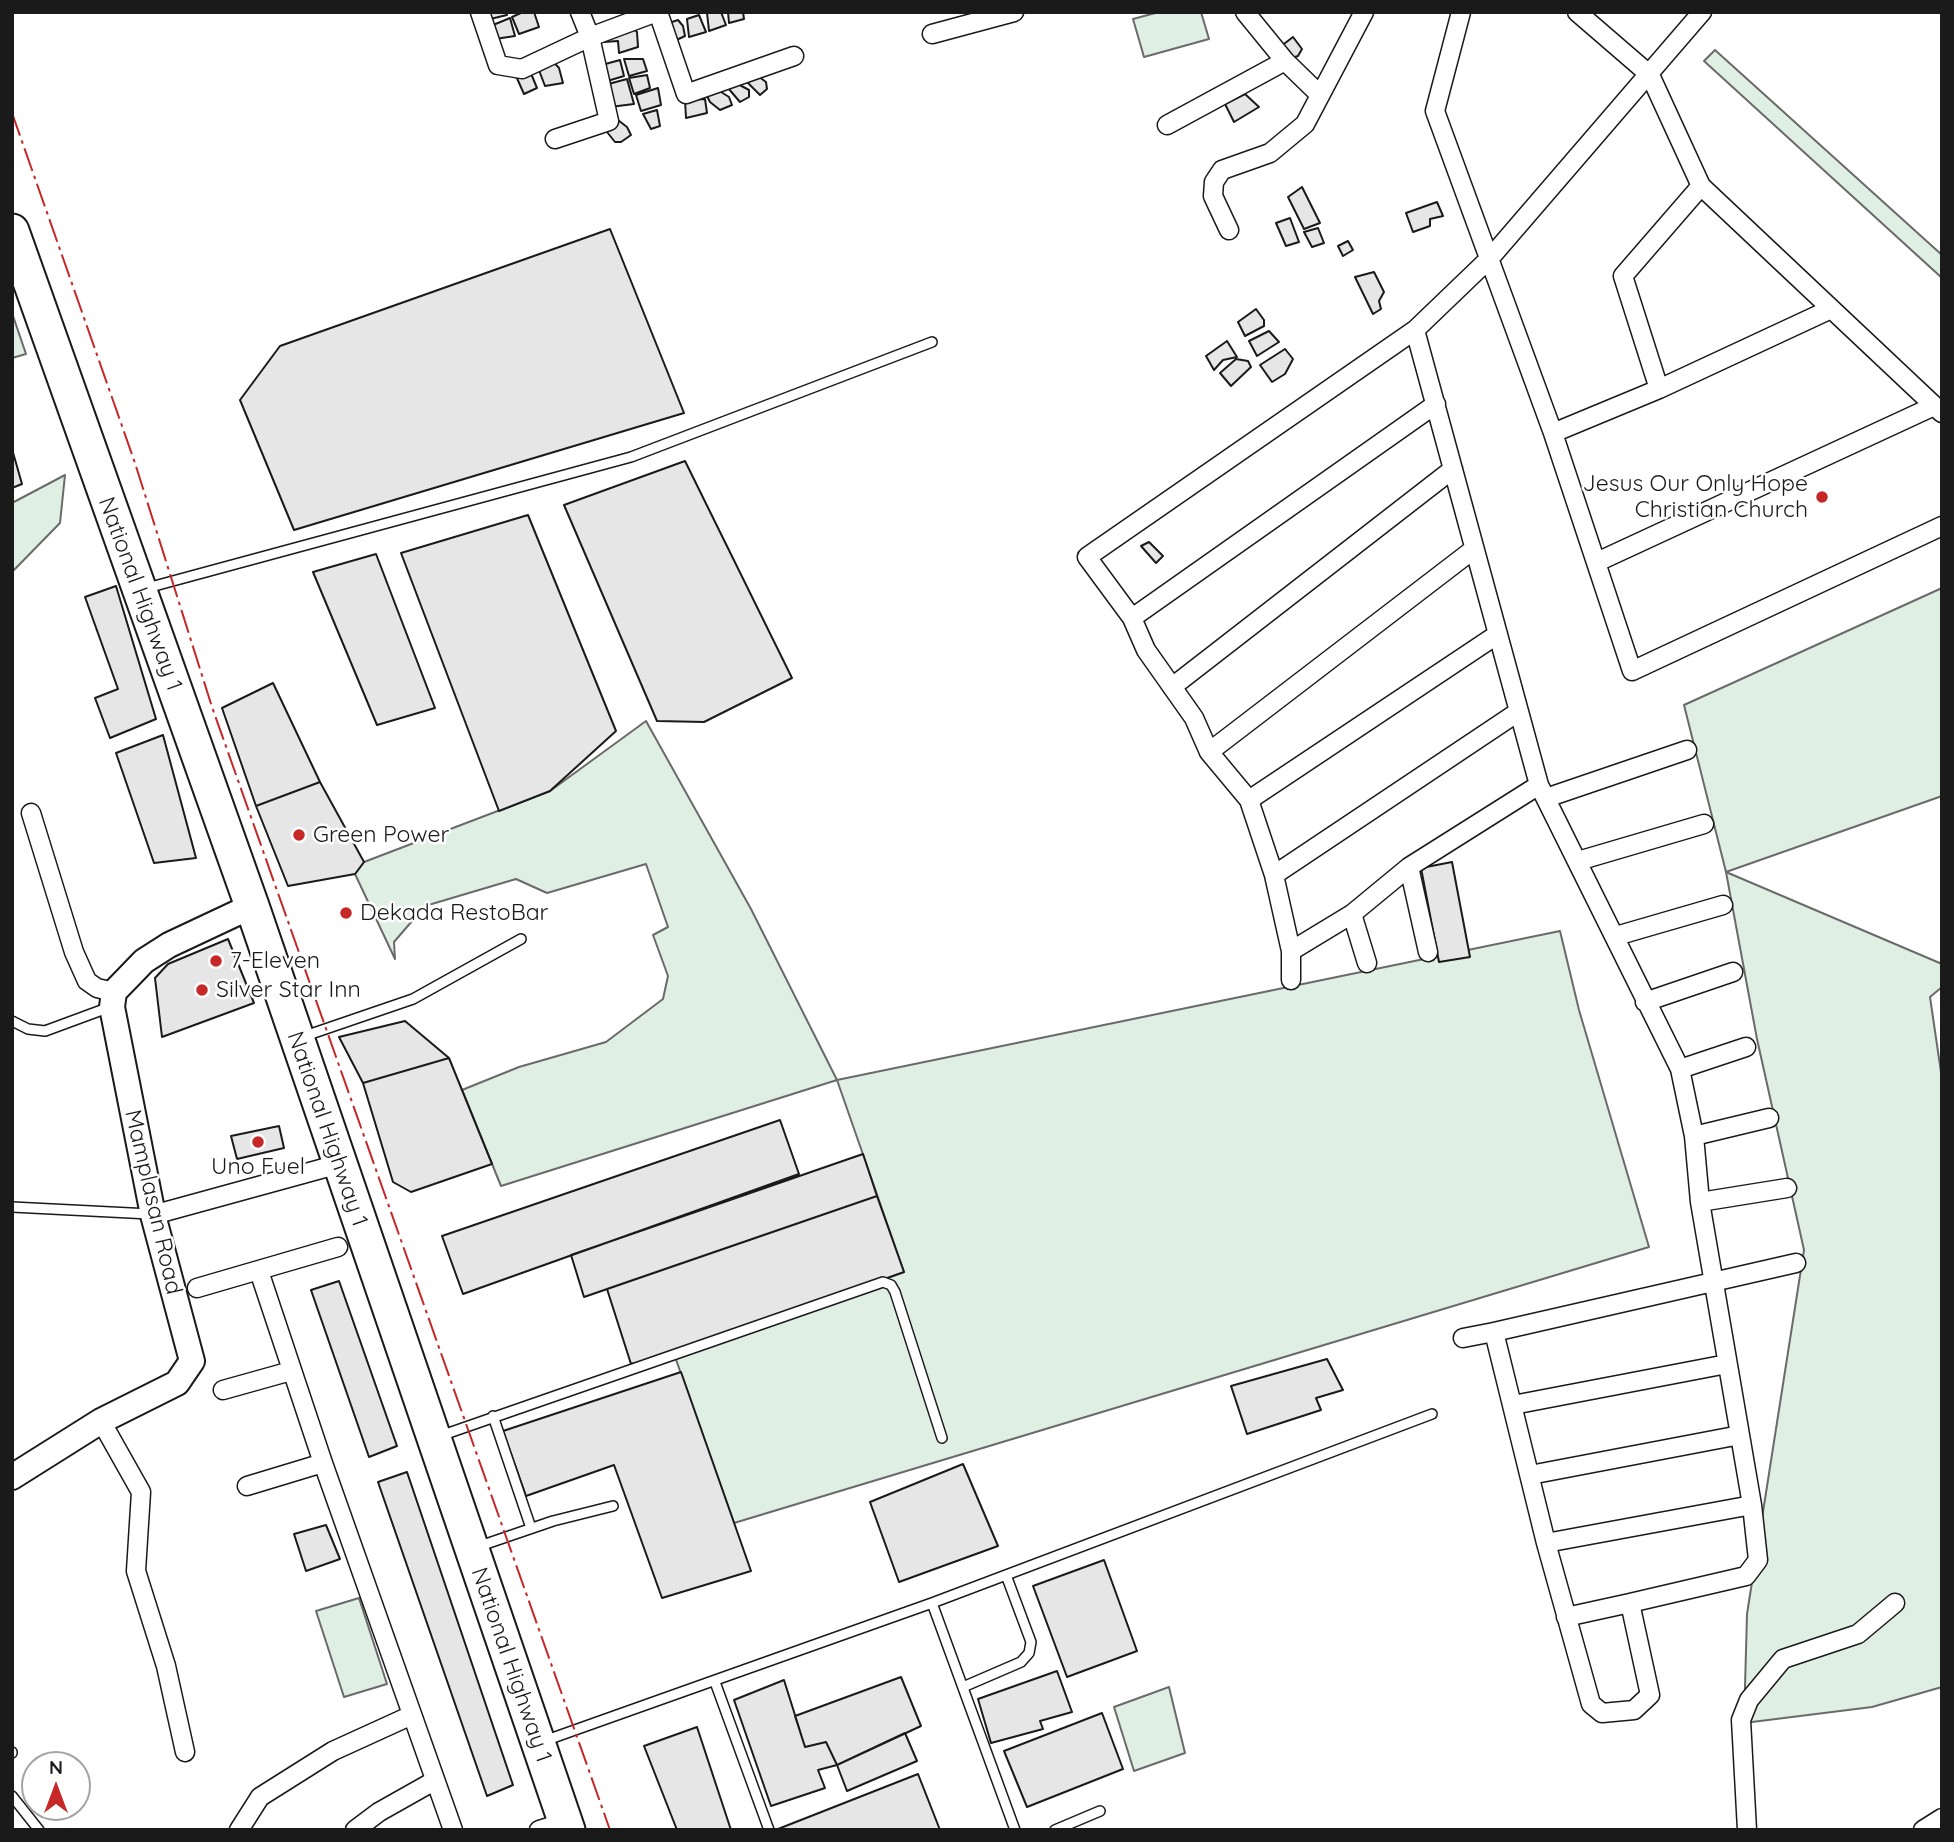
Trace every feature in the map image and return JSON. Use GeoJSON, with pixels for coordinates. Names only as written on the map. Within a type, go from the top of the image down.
{"type":"FeatureCollection","features":[{"type":"Feature","properties":{"kind":"highway","name":"National Highway 1"},"geometry":{"type":"LineString","coordinates":[[12,231],[252,906],[472,1549],[538,1743],[558,1827]]}},
{"type":"Feature","properties":{"kind":"street"},"geometry":{"type":"LineString","coordinates":[[480,12],[498,65],[508,69],[522,69],[590,37],[658,12],[686,94],[794,56]]}},
{"type":"Feature","properties":{"kind":"street"},"geometry":{"type":"LineString","coordinates":[[555,139],[609,121],[590,37],[580,12]]}},
{"type":"Feature","properties":{"kind":"street"},"geometry":{"type":"LineString","coordinates":[[1245,12],[1285,61],[1320,95]]}},
{"type":"Feature","properties":{"kind":"street"},"geometry":{"type":"LineString","coordinates":[[1229,230],[1213,197],[1214,182],[1222,170],[1270,153],[1305,124],[1364,12]]}},
{"type":"Feature","properties":{"kind":"street"},"geometry":{"type":"LineString","coordinates":[[1461,12],[1435,111],[1491,257],[1553,433],[1632,671],[1942,526]]}},
{"type":"Feature","properties":{"kind":"street"},"geometry":{"type":"LineString","coordinates":[[1577,12],[1650,75],[1701,186],[1938,409],[1597,562]]}},
{"type":"Feature","properties":{"kind":"street"},"geometry":{"type":"LineString","coordinates":[[1291,980],[1291,951],[1274,875],[1249,800],[1209,752],[1194,718],[1146,650],[1132,618],[1087,557],[1415,330],[1491,257],[1702,12]]}},
{"type":"Feature","properties":{"kind":"street"},"geometry":{"type":"LineString","coordinates":[[932,33],[1007,13]]}},
{"type":"Feature","properties":{"kind":"street"},"geometry":{"type":"LineString","coordinates":[[1167,125],[1285,61]]}},
{"type":"Feature","properties":{"kind":"street"},"geometry":{"type":"LineString","coordinates":[[1659,389],[1623,276],[1701,186]]}},
{"type":"Feature","properties":{"kind":"street"},"geometry":{"type":"LineString","coordinates":[[1553,433],[1659,389],[1830,309]]}},
{"type":"Feature","properties":{"kind":"street"},"geometry":{"type":"LineString","coordinates":[[1415,330],[1542,792],[1680,1069],[1694,1136],[1700,1202],[1752,1505],[1758,1560],[1746,1576],[1566,1617]]}},
{"type":"Feature","properties":{"kind":"street"},"geometry":{"type":"LineString","coordinates":[[1132,618],[1436,404]]}},
{"type":"Feature","properties":{"kind":"street"},"geometry":{"type":"LineString","coordinates":[[1172,687],[1452,470]]}},
{"type":"Feature","properties":{"kind":"street"},"geometry":{"type":"LineString","coordinates":[[1209,752],[1474,550]]}},
{"type":"Feature","properties":{"kind":"street"},"geometry":{"type":"LineString","coordinates":[[1249,800],[1497,634]]}},
{"type":"Feature","properties":{"kind":"street"},"geometry":{"type":"LineString","coordinates":[[1274,875],[1518,712]]}},
{"type":"Feature","properties":{"kind":"street"},"geometry":{"type":"LineString","coordinates":[[1291,951],[1352,914],[1409,867],[1542,792],[1687,750]]}},
{"type":"Feature","properties":{"kind":"street"},"geometry":{"type":"LineString","coordinates":[[32,813],[74,951],[87,981],[113,1000],[144,961],[169,945],[252,906]]}},
{"type":"Feature","properties":{"kind":"street"},"geometry":{"type":"LineString","coordinates":[[1578,861],[1704,824]]}},
{"type":"Feature","properties":{"kind":"street"},"geometry":{"type":"LineString","coordinates":[[1409,867],[1428,952]]}},
{"type":"Feature","properties":{"kind":"street"},"geometry":{"type":"LineString","coordinates":[[1616,936],[1723,905]]}},
{"type":"Feature","properties":{"kind":"street"},"geometry":{"type":"LineString","coordinates":[[1352,914],[1367,963]]}},
{"type":"Feature","properties":{"kind":"street"},"geometry":{"type":"LineString","coordinates":[[1645,1002],[1733,972]]}},
{"type":"Feature","properties":{"kind":"street","name":"Mamplasan Road"},"geometry":{"type":"LineString","coordinates":[[12,1477],[102,1421],[177,1382],[192,1361],[153,1215],[113,1000]]}},
{"type":"Feature","properties":{"kind":"street"},"geometry":{"type":"LineString","coordinates":[[1680,1069],[1746,1047]]}},
{"type":"Feature","properties":{"kind":"street"},"geometry":{"type":"LineString","coordinates":[[1694,1136],[1769,1118]]}},
{"type":"Feature","properties":{"kind":"street"},"geometry":{"type":"LineString","coordinates":[[153,1215],[339,1164]]}},
{"type":"Feature","properties":{"kind":"street"},"geometry":{"type":"LineString","coordinates":[[1700,1202],[1787,1188]]}},
{"type":"Feature","properties":{"kind":"street"},"geometry":{"type":"LineString","coordinates":[[197,1288],[338,1247]]}},
{"type":"Feature","properties":{"kind":"street"},"geometry":{"type":"LineString","coordinates":[[1463,1338],[1796,1263]]}},
{"type":"Feature","properties":{"kind":"street"},"geometry":{"type":"LineString","coordinates":[[259,1271],[291,1371],[453,1830]]}},
{"type":"Feature","properties":{"kind":"street"},"geometry":{"type":"LineString","coordinates":[[1494,1332],[1566,1617],[1591,1704],[1602,1713],[1634,1710],[1650,1695],[1630,1603]]}},
{"type":"Feature","properties":{"kind":"street"},"geometry":{"type":"LineString","coordinates":[[1513,1405],[1727,1364]]}},
{"type":"Feature","properties":{"kind":"street"},"geometry":{"type":"LineString","coordinates":[[223,1391],[291,1371]]}},
{"type":"Feature","properties":{"kind":"street"},"geometry":{"type":"LineString","coordinates":[[102,1421],[141,1492],[136,1571],[166,1666],[185,1752]]}},
{"type":"Feature","properties":{"kind":"street"},"geometry":{"type":"LineString","coordinates":[[1530,1475],[1740,1435]]}},
{"type":"Feature","properties":{"kind":"street"},"geometry":{"type":"LineString","coordinates":[[247,1486],[323,1463]]}},
{"type":"Feature","properties":{"kind":"street"},"geometry":{"type":"LineString","coordinates":[[1546,1543],[1752,1505]]}},
{"type":"Feature","properties":{"kind":"street"},"geometry":{"type":"LineString","coordinates":[[1747,1830],[1741,1720],[1749,1700],[1783,1659],[1858,1634],[1895,1603]]}},
{"type":"Feature","properties":{"kind":"street"},"geometry":{"type":"LineString","coordinates":[[239,1830],[260,1797],[333,1751],[412,1715]]}},
{"type":"Feature","properties":{"kind":"street"},"geometry":{"type":"LineString","coordinates":[[355,1830],[379,1812],[434,1781]]}},
{"type":"Feature","properties":{"kind":"street"},"geometry":{"type":"LineString","coordinates":[[1923,1830],[1942,1818]]}},
{"type":"Feature","properties":{"kind":"lane"},"geometry":{"type":"LineString","coordinates":[[138,591],[631,457],[932,342]]}},
{"type":"Feature","properties":{"kind":"lane"},"geometry":{"type":"LineString","coordinates":[[297,1039],[413,999],[521,939]]}},
{"type":"Feature","properties":{"kind":"lane"},"geometry":{"type":"LineString","coordinates":[[12,1021],[28,1029],[45,1031],[113,1000]]}},
{"type":"Feature","properties":{"kind":"lane"},"geometry":{"type":"LineString","coordinates":[[12,1207],[128,1211],[153,1215]]}},
{"type":"Feature","properties":{"kind":"lane"},"geometry":{"type":"LineString","coordinates":[[433,1438],[883,1282],[895,1292],[942,1438]]}},
{"type":"Feature","properties":{"kind":"lane"},"geometry":{"type":"LineString","coordinates":[[538,1743],[715,1682],[1006,1575],[1432,1414]]}},
{"type":"Feature","properties":{"kind":"lane"},"geometry":{"type":"LineString","coordinates":[[494,1416],[531,1528]]}},
{"type":"Feature","properties":{"kind":"lane"},"geometry":{"type":"LineString","coordinates":[[472,1549],[531,1528],[613,1506]]}},
{"type":"Feature","properties":{"kind":"lane"},"geometry":{"type":"LineString","coordinates":[[963,1687],[1021,1662],[1029,1653],[1031,1642],[1006,1575]]}},
{"type":"Feature","properties":{"kind":"lane"},"geometry":{"type":"LineString","coordinates":[[932,1602],[1015,1830]]}},
{"type":"Feature","properties":{"kind":"lane"},"geometry":{"type":"LineString","coordinates":[[715,1682],[769,1830]]}},
{"type":"Feature","properties":{"kind":"lane"},"geometry":{"type":"LineString","coordinates":[[12,1796],[39,1830]]}},
{"type":"Feature","properties":{"kind":"lane"},"geometry":{"type":"LineString","coordinates":[[1055,1830],[1100,1811]]}},
{"type":"Feature","properties":{"kind":"green space"},"geometry":{"type":"Polygon","coordinates":[[[1159,12],[1201,12],[1209,39],[1144,57],[1133,19],[1159,12]]]}},
{"type":"Feature","properties":{"kind":"green space"},"geometry":{"type":"Polygon","coordinates":[[[1715,50],[1942,255],[1942,278],[1704,61],[1715,50]]]}},
{"type":"Feature","properties":{"kind":"green space"},"geometry":{"type":"Polygon","coordinates":[[[12,313],[26,354],[12,358],[12,313]]]}},
{"type":"Feature","properties":{"kind":"green space"},"geometry":{"type":"Polygon","coordinates":[[[65,475],[60,523],[12,572],[12,503],[65,475]]]}},
{"type":"Feature","properties":{"kind":"green space"},"geometry":{"type":"Polygon","coordinates":[[[1942,588],[1942,796],[1726,872],[1684,705],[1942,588]]]}},
{"type":"Feature","properties":{"kind":"green space"},"geometry":{"type":"Polygon","coordinates":[[[646,721],[751,909],[837,1080],[501,1186],[462,1090],[519,1067],[606,1042],[663,999],[668,976],[653,935],[668,927],[646,864],[547,893],[516,879],[425,906],[394,942],[395,959],[355,874],[364,862],[550,791],[646,721]]]}},
{"type":"Feature","properties":{"kind":"green space"},"geometry":{"type":"Polygon","coordinates":[[[1726,872],[1942,964],[1942,987],[1930,997],[1942,1079],[1942,1687],[1872,1707],[1744,1723],[1747,1614],[1804,1250],[1757,1039],[1726,872]]]}},
{"type":"Feature","properties":{"kind":"green space"},"geometry":{"type":"Polygon","coordinates":[[[1560,931],[1579,1010],[1649,1247],[734,1523],[674,1354],[904,1272],[837,1080],[1560,931]]]}},
{"type":"Feature","properties":{"kind":"green space"},"geometry":{"type":"Polygon","coordinates":[[[359,1598],[387,1684],[344,1697],[316,1611],[359,1598]]]}},
{"type":"Feature","properties":{"kind":"green space"},"geometry":{"type":"Polygon","coordinates":[[[1169,1687],[1185,1753],[1134,1771],[1114,1707],[1169,1687]]]}},
{"type":"Feature","properties":{"kind":"building"},"geometry":{"type":"Polygon","coordinates":[[[483,12],[506,12],[507,15],[486,20],[483,12]]]}},
{"type":"Feature","properties":{"kind":"building"},"geometry":{"type":"Polygon","coordinates":[[[523,12],[534,12],[539,27],[519,34],[512,17],[523,12]]]}},
{"type":"Feature","properties":{"kind":"building"},"geometry":{"type":"Polygon","coordinates":[[[721,12],[726,25],[709,31],[707,13],[721,12]]]}},
{"type":"Feature","properties":{"kind":"building"},"geometry":{"type":"Polygon","coordinates":[[[728,12],[743,12],[744,19],[729,23],[728,12]]]}},
{"type":"Feature","properties":{"kind":"building"},"geometry":{"type":"Polygon","coordinates":[[[699,15],[706,32],[689,37],[687,19],[699,15]]]}},
{"type":"Feature","properties":{"kind":"building"},"geometry":{"type":"Polygon","coordinates":[[[510,18],[515,36],[495,39],[493,25],[510,18]]]}},
{"type":"Feature","properties":{"kind":"building"},"geometry":{"type":"Polygon","coordinates":[[[678,20],[683,26],[685,36],[670,43],[666,24],[678,20]]]}},
{"type":"Feature","properties":{"kind":"building"},"geometry":{"type":"Polygon","coordinates":[[[633,28],[637,32],[638,47],[619,53],[618,41],[604,42],[603,39],[633,28]]]}},
{"type":"Feature","properties":{"kind":"building"},"geometry":{"type":"Polygon","coordinates":[[[1293,37],[1302,49],[1298,56],[1289,59],[1280,47],[1293,37]]]}},
{"type":"Feature","properties":{"kind":"building"},"geometry":{"type":"Polygon","coordinates":[[[549,57],[559,68],[563,83],[545,86],[537,65],[549,57]]]}},
{"type":"Feature","properties":{"kind":"building"},"geometry":{"type":"Polygon","coordinates":[[[624,59],[643,59],[647,71],[629,76],[624,59]]]}},
{"type":"Feature","properties":{"kind":"building"},"geometry":{"type":"Polygon","coordinates":[[[620,60],[624,76],[604,82],[598,66],[620,60]]]}},
{"type":"Feature","properties":{"kind":"building"},"geometry":{"type":"Polygon","coordinates":[[[530,71],[537,88],[524,94],[516,76],[530,71]]]}},
{"type":"Feature","properties":{"kind":"building"},"geometry":{"type":"Polygon","coordinates":[[[647,75],[650,88],[634,94],[629,78],[647,75]]]}},
{"type":"Feature","properties":{"kind":"building"},"geometry":{"type":"Polygon","coordinates":[[[758,76],[766,82],[767,89],[760,95],[747,82],[758,76]]]}},
{"type":"Feature","properties":{"kind":"building"},"geometry":{"type":"Polygon","coordinates":[[[627,79],[634,104],[610,107],[601,86],[627,79]]]}},
{"type":"Feature","properties":{"kind":"building"},"geometry":{"type":"Polygon","coordinates":[[[736,83],[749,90],[749,97],[740,102],[728,88],[736,83]]]}},
{"type":"Feature","properties":{"kind":"building"},"geometry":{"type":"Polygon","coordinates":[[[658,88],[661,105],[641,111],[636,95],[658,88]]]}},
{"type":"Feature","properties":{"kind":"building"},"geometry":{"type":"Polygon","coordinates":[[[718,90],[729,97],[732,105],[720,110],[710,102],[707,96],[718,90]]]}},
{"type":"Feature","properties":{"kind":"building"},"geometry":{"type":"Polygon","coordinates":[[[1245,94],[1259,107],[1234,122],[1225,104],[1245,94]]]}},
{"type":"Feature","properties":{"kind":"building"},"geometry":{"type":"Polygon","coordinates":[[[705,99],[707,113],[686,118],[685,100],[705,99]]]}},
{"type":"Feature","properties":{"kind":"building"},"geometry":{"type":"Polygon","coordinates":[[[657,110],[660,126],[651,129],[643,114],[657,110]]]}},
{"type":"Feature","properties":{"kind":"building"},"geometry":{"type":"Polygon","coordinates":[[[614,117],[627,127],[631,135],[621,142],[615,142],[603,127],[614,117]]]}},
{"type":"Feature","properties":{"kind":"building"},"geometry":{"type":"Polygon","coordinates":[[[1302,187],[1320,223],[1304,229],[1288,197],[1302,187]]]}},
{"type":"Feature","properties":{"kind":"building"},"geometry":{"type":"Polygon","coordinates":[[[1437,202],[1443,216],[1430,219],[1430,226],[1413,232],[1406,213],[1437,202]]]}},
{"type":"Feature","properties":{"kind":"building"},"geometry":{"type":"Polygon","coordinates":[[[1290,218],[1299,242],[1286,246],[1276,223],[1290,218]]]}},
{"type":"Feature","properties":{"kind":"building"},"geometry":{"type":"Polygon","coordinates":[[[1318,228],[1324,243],[1312,247],[1304,232],[1318,228]]]}},
{"type":"Feature","properties":{"kind":"building"},"geometry":{"type":"Polygon","coordinates":[[[610,229],[684,413],[294,530],[240,400],[280,346],[610,229]]]}},
{"type":"Feature","properties":{"kind":"building"},"geometry":{"type":"Polygon","coordinates":[[[1348,241],[1353,250],[1343,256],[1338,246],[1348,241]]]}},
{"type":"Feature","properties":{"kind":"building"},"geometry":{"type":"Polygon","coordinates":[[[1374,272],[1384,292],[1379,301],[1381,309],[1373,314],[1355,277],[1374,272]]]}},
{"type":"Feature","properties":{"kind":"building"},"geometry":{"type":"Polygon","coordinates":[[[1256,309],[1264,320],[1264,326],[1245,336],[1238,322],[1256,309]]]}},
{"type":"Feature","properties":{"kind":"building"},"geometry":{"type":"Polygon","coordinates":[[[1269,331],[1279,342],[1257,356],[1249,341],[1269,331]]]}},
{"type":"Feature","properties":{"kind":"building"},"geometry":{"type":"Polygon","coordinates":[[[1227,341],[1237,357],[1223,360],[1214,370],[1206,356],[1227,341]]]}},
{"type":"Feature","properties":{"kind":"building"},"geometry":{"type":"Polygon","coordinates":[[[1285,349],[1293,359],[1285,374],[1272,382],[1260,365],[1285,349]]]}},
{"type":"Feature","properties":{"kind":"building"},"geometry":{"type":"Polygon","coordinates":[[[1236,359],[1248,361],[1251,367],[1231,386],[1220,373],[1236,359]]]}},
{"type":"Feature","properties":{"kind":"building"},"geometry":{"type":"Polygon","coordinates":[[[12,449],[22,484],[12,488],[12,449]]]}},
{"type":"Feature","properties":{"kind":"building"},"geometry":{"type":"Polygon","coordinates":[[[685,461],[792,678],[704,722],[657,721],[564,505],[685,461]]]}},
{"type":"Feature","properties":{"kind":"building"},"geometry":{"type":"Polygon","coordinates":[[[528,515],[616,731],[550,791],[499,811],[401,553],[528,515]]]}},
{"type":"Feature","properties":{"kind":"building"},"geometry":{"type":"Polygon","coordinates":[[[1149,542],[1163,556],[1156,563],[1141,546],[1149,542]]]}},
{"type":"Feature","properties":{"kind":"building"},"geometry":{"type":"Polygon","coordinates":[[[376,554],[435,708],[377,725],[313,572],[376,554]]]}},
{"type":"Feature","properties":{"kind":"building"},"geometry":{"type":"Polygon","coordinates":[[[116,586],[156,719],[110,738],[95,698],[118,689],[85,597],[116,586]]]}},
{"type":"Feature","properties":{"kind":"building"},"geometry":{"type":"Polygon","coordinates":[[[273,683],[320,782],[256,806],[222,708],[273,683]]]}},
{"type":"Feature","properties":{"kind":"building"},"geometry":{"type":"Polygon","coordinates":[[[163,735],[196,858],[154,863],[116,753],[163,735]]]}},
{"type":"Feature","properties":{"kind":"building"},"geometry":{"type":"Polygon","coordinates":[[[320,782],[364,862],[355,874],[288,886],[256,806],[320,782]]]}},
{"type":"Feature","properties":{"kind":"building"},"geometry":{"type":"Polygon","coordinates":[[[1452,862],[1470,957],[1439,962],[1421,868],[1452,862]]]}},
{"type":"Feature","properties":{"kind":"building","name":"Silver Star Inn"},"geometry":{"type":"Polygon","coordinates":[[[228,939],[254,1003],[162,1037],[155,978],[168,964],[228,939]]]}},
{"type":"Feature","properties":{"kind":"building"},"geometry":{"type":"Polygon","coordinates":[[[405,1021],[449,1058],[363,1083],[339,1037],[405,1021]]]}},
{"type":"Feature","properties":{"kind":"building"},"geometry":{"type":"Polygon","coordinates":[[[449,1058],[492,1164],[411,1192],[393,1182],[363,1083],[449,1058]]]}},
{"type":"Feature","properties":{"kind":"building"},"geometry":{"type":"Polygon","coordinates":[[[780,1120],[799,1174],[463,1294],[442,1236],[780,1120]]]}},
{"type":"Feature","properties":{"kind":"building","name":"Uno Fuel"},"geometry":{"type":"Polygon","coordinates":[[[279,1126],[284,1148],[237,1159],[231,1136],[279,1126]]]}},
{"type":"Feature","properties":{"kind":"building"},"geometry":{"type":"Polygon","coordinates":[[[863,1154],[877,1196],[584,1297],[571,1255],[863,1154]]]}},
{"type":"Feature","properties":{"kind":"building"},"geometry":{"type":"Polygon","coordinates":[[[877,1196],[904,1272],[674,1354],[631,1364],[607,1289],[877,1196]]]}},
{"type":"Feature","properties":{"kind":"building"},"geometry":{"type":"Polygon","coordinates":[[[339,1281],[397,1446],[369,1457],[311,1290],[339,1281]]]}},
{"type":"Feature","properties":{"kind":"building"},"geometry":{"type":"Polygon","coordinates":[[[1327,1359],[1343,1390],[1316,1398],[1321,1410],[1247,1434],[1231,1386],[1327,1359]]]}},
{"type":"Feature","properties":{"kind":"building"},"geometry":{"type":"Polygon","coordinates":[[[681,1372],[751,1571],[662,1598],[614,1465],[526,1496],[503,1431],[681,1372]]]}},
{"type":"Feature","properties":{"kind":"building"},"geometry":{"type":"Polygon","coordinates":[[[963,1464],[998,1546],[899,1582],[870,1502],[963,1464]]]}},
{"type":"Feature","properties":{"kind":"building"},"geometry":{"type":"Polygon","coordinates":[[[407,1472],[513,1785],[487,1796],[378,1482],[407,1472]]]}},
{"type":"Feature","properties":{"kind":"building"},"geometry":{"type":"Polygon","coordinates":[[[326,1525],[340,1559],[306,1571],[294,1534],[326,1525]]]}},
{"type":"Feature","properties":{"kind":"building"},"geometry":{"type":"Polygon","coordinates":[[[1104,1560],[1137,1651],[1067,1677],[1033,1586],[1104,1560]]]}},
{"type":"Feature","properties":{"kind":"building"},"geometry":{"type":"Polygon","coordinates":[[[1057,1671],[1072,1712],[1040,1721],[1043,1729],[991,1743],[978,1699],[1057,1671]]]}},
{"type":"Feature","properties":{"kind":"building"},"geometry":{"type":"Polygon","coordinates":[[[901,1677],[921,1726],[837,1765],[826,1742],[805,1747],[795,1716],[901,1677]]]}},
{"type":"Feature","properties":{"kind":"building"},"geometry":{"type":"Polygon","coordinates":[[[784,1680],[805,1747],[826,1742],[837,1765],[818,1770],[825,1788],[771,1806],[734,1700],[784,1680]]]}},
{"type":"Feature","properties":{"kind":"building"},"geometry":{"type":"Polygon","coordinates":[[[1102,1713],[1123,1769],[1027,1807],[1004,1751],[1102,1713]]]}},
{"type":"Feature","properties":{"kind":"building"},"geometry":{"type":"Polygon","coordinates":[[[697,1727],[731,1830],[677,1830],[644,1746],[697,1727]]]}},
{"type":"Feature","properties":{"kind":"building"},"geometry":{"type":"Polygon","coordinates":[[[905,1733],[917,1761],[847,1791],[837,1765],[905,1733]]]}},
{"type":"Feature","properties":{"kind":"building"},"geometry":{"type":"Polygon","coordinates":[[[918,1774],[940,1830],[778,1830],[778,1829],[918,1774]]]}},
{"type":"Feature","properties":{"kind":"power"},"geometry":{"type":"LineString","coordinates":[[12,113],[135,463],[212,707],[610,1830]]}},
{"type":"Feature","properties":{"kind":"place","name":"Jesus Our Only Hope Christian Church"},"geometry":{"type":"Point","coordinates":[1822,497]}},
{"type":"Feature","properties":{"kind":"place","name":"Green Power"},"geometry":{"type":"Point","coordinates":[299,835]}},
{"type":"Feature","properties":{"kind":"place","name":"Dekada RestoBar"},"geometry":{"type":"Point","coordinates":[346,913]}},
{"type":"Feature","properties":{"kind":"place","name":"7-Eleven"},"geometry":{"type":"Point","coordinates":[216,961]}},
{"type":"Feature","properties":{"kind":"place","name":"Silver Star Inn"},"geometry":{"type":"Point","coordinates":[202,990]}},
{"type":"Feature","properties":{"kind":"place","name":"Uno Fuel"},"geometry":{"type":"Point","coordinates":[258,1142]}}]}
